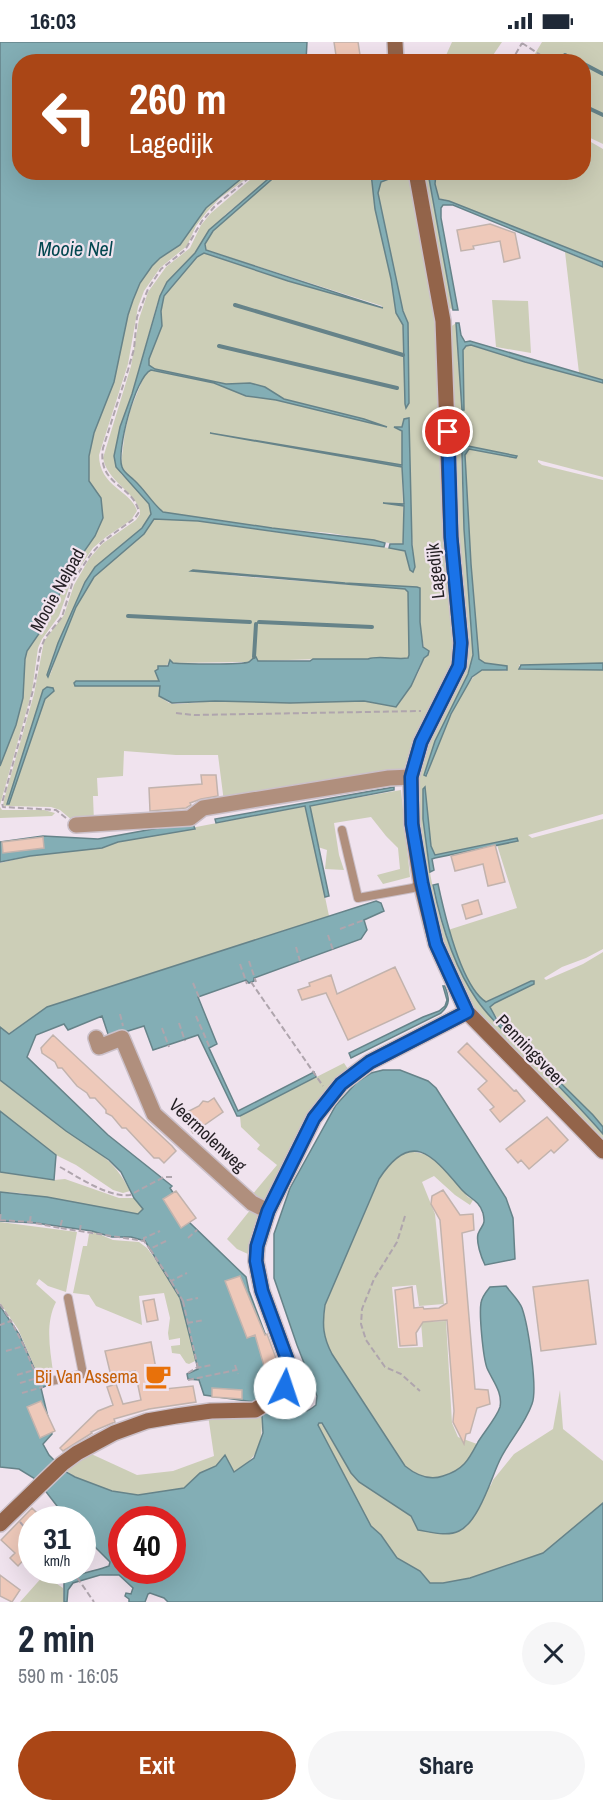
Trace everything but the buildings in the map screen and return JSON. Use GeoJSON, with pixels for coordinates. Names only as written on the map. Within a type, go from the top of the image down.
{"type":"FeatureCollection","features":[{"type":"Feature","properties":{"kind":"street","name":"Lagedijk"},"geometry":{"type":"LineString","coordinates":[[417,180],[443,321],[451,537],[461,643],[459,666],[421,742],[411,777],[412,824],[436,944],[467,1012]]}},
{"type":"Feature","properties":{"kind":"street"},"geometry":{"type":"LineString","coordinates":[[76,825],[190,818],[203,808],[389,778],[411,777]]}},
{"type":"Feature","properties":{"kind":"street"},"geometry":{"type":"LineString","coordinates":[[0,1524],[62,1464],[88,1446],[114,1433],[147,1421],[211,1411],[255,1410],[272,1401],[285,1388],[289,1368],[286,1355],[268,1310],[258,1275],[257,1246],[268,1211],[314,1118],[341,1084],[370,1062],[467,1012]]}},
{"type":"Feature","properties":{"kind":"street","name":"Penningsveer"},"geometry":{"type":"LineString","coordinates":[[467,1012],[603,1151]]}},
{"type":"Feature","properties":{"kind":"street","name":"Veermolenweg"},"geometry":{"type":"LineString","coordinates":[[96,1038],[99,1047],[122,1038],[154,1114],[252,1203],[268,1211]]}},
{"type":"Feature","properties":{"kind":"lane"},"geometry":{"type":"LineString","coordinates":[[342,830],[358,898],[413,888],[422,883]]}},
{"type":"Feature","properties":{"kind":"lane"},"geometry":{"type":"LineString","coordinates":[[49,1381],[83,1374],[68,1298]]}},
{"type":"Feature","properties":{"kind":"path"},"geometry":{"type":"LineString","coordinates":[[522,43],[539,54]]}},
{"type":"Feature","properties":{"kind":"path","name":"Mooie Nelpad"},"geometry":{"type":"LineString","coordinates":[[76,825],[56,810],[2,806],[35,682],[40,650],[45,638],[62,617],[73,581],[91,554],[102,542],[135,518],[139,512],[137,504],[107,475],[101,460],[134,349],[141,303],[161,269],[189,245],[205,217],[222,199],[246,180]]}},
{"type":"Feature","properties":{"kind":"path"},"geometry":{"type":"LineString","coordinates":[[176,713],[194,715],[436,711]]}},
{"type":"Feature","properties":{"kind":"path"},"geometry":{"type":"LineString","coordinates":[[340,929],[364,920]]}},
{"type":"Feature","properties":{"kind":"path"},"geometry":{"type":"LineString","coordinates":[[328,935],[333,950]]}},
{"type":"Feature","properties":{"kind":"path"},"geometry":{"type":"LineString","coordinates":[[296,947],[300,961]]}},
{"type":"Feature","properties":{"kind":"path"},"geometry":{"type":"LineString","coordinates":[[249,961],[256,982]]}},
{"type":"Feature","properties":{"kind":"path"},"geometry":{"type":"LineString","coordinates":[[240,964],[247,984]]}},
{"type":"Feature","properties":{"kind":"path"},"geometry":{"type":"LineString","coordinates":[[251,982],[317,1079]]}},
{"type":"Feature","properties":{"kind":"path"},"geometry":{"type":"LineString","coordinates":[[193,983],[199,997]]}},
{"type":"Feature","properties":{"kind":"path"},"geometry":{"type":"LineString","coordinates":[[120,1014],[125,1032]]}},
{"type":"Feature","properties":{"kind":"path"},"geometry":{"type":"LineString","coordinates":[[196,1016],[210,1048]]}},
{"type":"Feature","properties":{"kind":"path"},"geometry":{"type":"LineString","coordinates":[[179,1023],[186,1041]]}},
{"type":"Feature","properties":{"kind":"path"},"geometry":{"type":"LineString","coordinates":[[162,1028],[169,1047]]}},
{"type":"Feature","properties":{"kind":"path"},"geometry":{"type":"LineString","coordinates":[[60,1167],[107,1191],[123,1196],[130,1195],[164,1177],[174,1177]]}},
{"type":"Feature","properties":{"kind":"path"},"geometry":{"type":"LineString","coordinates":[[1,1212],[0,1220],[30,1222],[144,1241],[183,1301],[198,1368]]}},
{"type":"Feature","properties":{"kind":"path"},"geometry":{"type":"LineString","coordinates":[[30,1222],[32,1213]]}},
{"type":"Feature","properties":{"kind":"path"},"geometry":{"type":"LineString","coordinates":[[405,1216],[397,1242],[374,1279],[362,1309],[361,1324],[366,1340],[385,1367],[400,1374],[420,1391]]}},
{"type":"Feature","properties":{"kind":"path"},"geometry":{"type":"LineString","coordinates":[[60,1228],[62,1220]]}},
{"type":"Feature","properties":{"kind":"path"},"geometry":{"type":"LineString","coordinates":[[80,1231],[81,1222]]}},
{"type":"Feature","properties":{"kind":"path"},"geometry":{"type":"LineString","coordinates":[[188,1238],[197,1230]]}},
{"type":"Feature","properties":{"kind":"path"},"geometry":{"type":"LineString","coordinates":[[144,1241],[144,1238],[160,1231]]}},
{"type":"Feature","properties":{"kind":"path"},"geometry":{"type":"LineString","coordinates":[[150,1249],[166,1241]]}},
{"type":"Feature","properties":{"kind":"path"},"geometry":{"type":"LineString","coordinates":[[171,1281],[187,1273]]}},
{"type":"Feature","properties":{"kind":"path"},"geometry":{"type":"LineString","coordinates":[[183,1301],[198,1298]]}},
{"type":"Feature","properties":{"kind":"path"},"geometry":{"type":"LineString","coordinates":[[0,1304],[11,1321],[39,1378]]}},
{"type":"Feature","properties":{"kind":"path"},"geometry":{"type":"LineString","coordinates":[[187,1323],[204,1320]]}},
{"type":"Feature","properties":{"kind":"path"},"geometry":{"type":"LineString","coordinates":[[0,1325],[11,1321]]}},
{"type":"Feature","properties":{"kind":"path"},"geometry":{"type":"LineString","coordinates":[[6,1351],[24,1346]]}},
{"type":"Feature","properties":{"kind":"path"},"geometry":{"type":"LineString","coordinates":[[188,1373],[212,1365]]}},
{"type":"Feature","properties":{"kind":"path"},"geometry":{"type":"LineString","coordinates":[[235,1365],[238,1374]]}},
{"type":"Feature","properties":{"kind":"path"},"geometry":{"type":"LineString","coordinates":[[17,1375],[34,1370]]}},
{"type":"Feature","properties":{"kind":"path"},"geometry":{"type":"LineString","coordinates":[[188,1380],[236,1370]]}},
{"type":"Feature","properties":{"kind":"path"},"geometry":{"type":"LineString","coordinates":[[21,1383],[39,1378],[49,1381]]}},
{"type":"Feature","properties":{"kind":"path"},"geometry":{"type":"LineString","coordinates":[[22,1393],[49,1381]]}},
{"type":"Feature","properties":{"kind":"path"},"geometry":{"type":"LineString","coordinates":[[13,1512],[18,1518]]}},
{"type":"Feature","properties":{"kind":"path"},"geometry":{"type":"LineString","coordinates":[[81,1584],[94,1602]]}},
{"type":"Feature","properties":{"kind":"green space"},"geometry":{"type":"Polygon","coordinates":[[[452,42],[502,42],[494,54],[447,54],[452,42]]]}},
{"type":"Feature","properties":{"kind":"green space"},"geometry":{"type":"Polygon","coordinates":[[[542,42],[603,42],[603,144],[591,138],[591,54],[535,54],[542,42]]]}},
{"type":"Feature","properties":{"kind":"green space"},"geometry":{"type":"Polygon","coordinates":[[[591,142],[603,149],[603,262],[438,198],[435,180],[591,180],[591,142]]]}},
{"type":"Feature","properties":{"kind":"green space"},"geometry":{"type":"Polygon","coordinates":[[[240,180],[244,180],[220,198],[207,212],[196,226],[187,246],[160,268],[144,291],[138,307],[128,364],[99,455],[100,466],[104,474],[129,498],[137,511],[131,520],[93,548],[72,579],[59,616],[42,639],[38,648],[32,691],[0,805],[0,766],[16,725],[23,698],[27,651],[47,622],[69,573],[103,518],[101,498],[89,481],[89,456],[94,433],[114,382],[133,300],[140,283],[152,266],[180,245],[206,208],[240,180]]]}},
{"type":"Feature","properties":{"kind":"green space"},"geometry":{"type":"Polygon","coordinates":[[[250,180],[267,180],[225,215],[188,263],[167,282],[157,304],[132,394],[120,427],[114,456],[121,474],[149,504],[151,514],[142,528],[95,567],[85,582],[54,652],[50,676],[70,620],[91,580],[135,540],[153,519],[198,521],[403,550],[406,553],[410,570],[414,571],[409,418],[404,419],[402,427],[394,427],[402,431],[402,465],[256,441],[402,467],[404,540],[401,545],[330,533],[167,514],[160,511],[141,487],[123,470],[121,464],[125,431],[131,408],[144,376],[150,370],[214,383],[246,396],[276,400],[387,427],[284,399],[262,386],[248,383],[226,384],[155,369],[149,365],[149,359],[162,326],[161,311],[164,296],[197,257],[204,253],[288,281],[382,308],[382,306],[206,250],[205,244],[213,231],[271,180],[372,180],[375,209],[391,279],[396,313],[403,325],[405,404],[407,407],[409,403],[408,323],[403,311],[378,193],[381,182],[411,180],[435,307],[455,651],[451,664],[406,773],[224,802],[218,755],[124,751],[123,776],[97,778],[98,796],[93,796],[94,822],[73,821],[60,810],[51,807],[5,806],[3,805],[5,796],[34,694],[44,641],[64,615],[74,585],[89,559],[102,544],[136,520],[140,514],[139,507],[111,474],[103,458],[131,366],[139,319],[148,292],[166,267],[190,248],[201,225],[211,213],[250,180]],[[194,570],[236,576],[405,589],[408,592],[408,658],[258,661],[256,657],[253,657],[250,662],[172,663],[171,660],[165,667],[158,666],[160,681],[76,681],[75,686],[160,686],[159,696],[169,703],[177,704],[215,701],[290,703],[364,701],[396,707],[415,679],[424,655],[417,587],[194,570]]]}},
{"type":"Feature","properties":{"kind":"green space"},"geometry":{"type":"Polygon","coordinates":[[[422,180],[429,180],[453,310],[446,306],[422,180]]]}},
{"type":"Feature","properties":{"kind":"green space"},"geometry":{"type":"Polygon","coordinates":[[[565,252],[603,267],[603,380],[579,373],[565,252]]]}},
{"type":"Feature","properties":{"kind":"green space"},"geometry":{"type":"Polygon","coordinates":[[[492,300],[528,301],[531,353],[496,347],[492,300]]]}},
{"type":"Feature","properties":{"kind":"green space"},"geometry":{"type":"Polygon","coordinates":[[[456,323],[462,410],[464,410],[463,350],[466,346],[471,345],[603,383],[603,477],[538,460],[538,462],[542,465],[603,480],[603,663],[519,665],[520,670],[603,670],[603,814],[528,835],[532,838],[603,819],[603,949],[562,967],[544,978],[546,980],[583,964],[603,952],[603,1127],[491,1011],[490,1007],[495,1003],[533,984],[534,981],[485,1002],[468,979],[448,930],[517,908],[497,845],[517,841],[517,838],[435,855],[431,846],[425,788],[423,789],[431,877],[445,934],[456,962],[486,1012],[582,1110],[603,1134],[603,1144],[469,1003],[442,941],[432,910],[415,801],[421,758],[459,677],[457,534],[449,328],[456,323]],[[462,418],[464,529],[473,655],[468,674],[435,741],[424,775],[427,776],[450,717],[475,675],[483,670],[506,671],[507,666],[484,663],[479,659],[465,454],[469,449],[515,458],[516,456],[468,446],[465,443],[462,418]]]}},
{"type":"Feature","properties":{"kind":"green space"},"geometry":{"type":"Polygon","coordinates":[[[401,790],[410,877],[383,884],[377,875],[400,869],[398,848],[371,817],[334,823],[344,870],[325,869],[327,850],[318,847],[309,806],[401,790]]]}},
{"type":"Feature","properties":{"kind":"green space"},"geometry":{"type":"Polygon","coordinates":[[[306,806],[329,916],[47,1007],[8,1034],[0,1027],[0,863],[30,856],[102,848],[118,842],[306,806]]]}},
{"type":"Feature","properties":{"kind":"green space"},"geometry":{"type":"Polygon","coordinates":[[[0,807],[2,810],[44,810],[55,813],[52,816],[0,818],[0,807]]]}},
{"type":"Feature","properties":{"kind":"green space"},"geometry":{"type":"Polygon","coordinates":[[[344,1063],[348,1069],[330,1086],[265,1201],[252,1195],[277,1165],[257,1149],[260,1145],[241,1127],[240,1116],[344,1063]]]}},
{"type":"Feature","properties":{"kind":"green space"},"geometry":{"type":"Polygon","coordinates":[[[0,1080],[103,1156],[117,1170],[130,1191],[123,1193],[113,1190],[76,1165],[56,1155],[6,1117],[0,1111],[0,1080]]]}},
{"type":"Feature","properties":{"kind":"green space"},"geometry":{"type":"Polygon","coordinates":[[[409,1151],[429,1155],[473,1200],[470,1205],[434,1176],[422,1182],[435,1214],[444,1304],[419,1306],[416,1285],[392,1287],[398,1348],[423,1347],[421,1322],[446,1321],[452,1423],[458,1437],[477,1444],[464,1464],[456,1471],[437,1477],[426,1477],[405,1466],[332,1354],[324,1331],[325,1305],[379,1179],[391,1162],[409,1151]]]}},
{"type":"Feature","properties":{"kind":"green space"},"geometry":{"type":"Polygon","coordinates":[[[0,1172],[54,1180],[65,1179],[119,1198],[134,1198],[143,1209],[138,1214],[20,1193],[0,1192],[0,1172]]]}},
{"type":"Feature","properties":{"kind":"green space"},"geometry":{"type":"Polygon","coordinates":[[[251,1209],[257,1213],[259,1219],[248,1254],[237,1249],[227,1239],[251,1209]]]}},
{"type":"Feature","properties":{"kind":"green space"},"geometry":{"type":"Polygon","coordinates":[[[0,1222],[77,1232],[66,1292],[48,1286],[39,1279],[36,1284],[56,1302],[49,1327],[53,1372],[50,1377],[38,1375],[18,1329],[0,1303],[0,1222]]]}},
{"type":"Feature","properties":{"kind":"green space"},"geometry":{"type":"Polygon","coordinates":[[[92,1231],[113,1240],[139,1242],[147,1248],[175,1286],[195,1352],[195,1361],[186,1363],[180,1354],[172,1353],[171,1346],[180,1345],[180,1338],[169,1340],[170,1318],[164,1293],[139,1296],[142,1325],[96,1306],[89,1295],[73,1293],[83,1246],[87,1246],[89,1234],[94,1234],[92,1231]]]}},
{"type":"Feature","properties":{"kind":"green space"},"geometry":{"type":"Polygon","coordinates":[[[560,1390],[563,1429],[603,1461],[603,1503],[543,1553],[470,1578],[443,1583],[430,1583],[420,1571],[397,1558],[381,1535],[371,1526],[318,1425],[321,1423],[351,1473],[359,1482],[411,1516],[418,1530],[444,1534],[491,1485],[514,1454],[553,1429],[560,1390]]]}},
{"type":"Feature","properties":{"kind":"green space"},"geometry":{"type":"Polygon","coordinates":[[[208,1415],[262,1415],[258,1449],[249,1461],[234,1472],[225,1455],[216,1466],[200,1473],[184,1488],[138,1495],[112,1491],[75,1477],[64,1469],[87,1452],[137,1475],[173,1471],[214,1456],[208,1415]]]}},
{"type":"Feature","properties":{"kind":"green space"},"geometry":{"type":"Polygon","coordinates":[[[36,1584],[57,1584],[63,1588],[64,1602],[20,1602],[36,1584]]]}},
{"type":"Feature","properties":{"kind":"water","name":"Mooie Nel"},"geometry":{"type":"Polygon","coordinates":[[[0,42],[307,42],[306,54],[12,54],[12,180],[240,180],[206,208],[180,245],[152,266],[140,283],[133,300],[114,382],[94,433],[89,456],[89,481],[101,498],[103,518],[95,536],[69,573],[47,622],[27,651],[23,698],[16,725],[0,766],[0,42]]]}},
{"type":"Feature","properties":{"kind":"water"},"geometry":{"type":"Polygon","coordinates":[[[267,180],[271,180],[213,231],[205,244],[206,250],[383,308],[288,281],[204,253],[197,257],[164,296],[161,311],[162,326],[149,359],[149,365],[155,369],[226,384],[250,383],[265,387],[284,399],[387,427],[276,400],[246,396],[214,383],[151,370],[139,386],[128,415],[122,446],[122,467],[163,512],[374,540],[385,543],[384,547],[198,521],[154,519],[144,534],[94,577],[76,607],[48,677],[58,643],[85,582],[95,567],[142,528],[151,514],[149,504],[116,467],[114,456],[120,427],[132,394],[160,296],[167,282],[195,253],[209,230],[267,180]]]}},
{"type":"Feature","properties":{"kind":"water"},"geometry":{"type":"Polygon","coordinates":[[[372,180],[386,180],[381,182],[378,193],[403,311],[408,323],[409,403],[406,408],[403,325],[396,313],[391,279],[375,209],[372,180]]]}},
{"type":"Feature","properties":{"kind":"water"},"geometry":{"type":"Polygon","coordinates":[[[429,180],[435,180],[439,199],[603,262],[603,267],[453,205],[443,205],[441,218],[458,310],[453,310],[429,180]]]}},
{"type":"Feature","properties":{"kind":"water"},"geometry":{"type":"Polygon","coordinates":[[[456,323],[459,323],[465,342],[470,341],[603,380],[603,383],[471,345],[466,346],[463,350],[464,410],[462,410],[456,323]]]}},
{"type":"Feature","properties":{"kind":"water"},"geometry":{"type":"Polygon","coordinates":[[[409,418],[412,545],[415,567],[413,572],[410,570],[405,551],[389,548],[390,544],[403,544],[404,506],[383,503],[404,504],[402,467],[210,433],[402,465],[402,431],[394,427],[402,427],[404,419],[409,418]]]}},
{"type":"Feature","properties":{"kind":"water"},"geometry":{"type":"Polygon","coordinates":[[[461,418],[464,418],[464,436],[468,446],[517,456],[516,458],[469,449],[465,455],[479,659],[485,663],[507,666],[507,670],[482,670],[472,677],[451,714],[426,776],[424,775],[435,741],[468,674],[473,655],[464,529],[461,418]]]}},
{"type":"Feature","properties":{"kind":"water"},"geometry":{"type":"Polygon","coordinates":[[[191,571],[420,588],[420,622],[423,647],[429,651],[428,655],[424,658],[411,686],[396,707],[364,701],[172,703],[159,696],[160,686],[75,686],[76,681],[159,681],[155,671],[158,666],[168,666],[170,660],[173,663],[225,664],[249,662],[256,657],[258,661],[408,658],[408,592],[405,589],[191,571]]]}},
{"type":"Feature","properties":{"kind":"water"},"geometry":{"type":"Polygon","coordinates":[[[603,663],[603,670],[519,669],[521,665],[603,663]]]}},
{"type":"Feature","properties":{"kind":"water"},"geometry":{"type":"Polygon","coordinates":[[[47,687],[53,688],[54,691],[45,699],[9,804],[7,804],[43,690],[47,687]]]}},
{"type":"Feature","properties":{"kind":"water"},"geometry":{"type":"Polygon","coordinates":[[[394,787],[394,790],[310,806],[329,896],[325,897],[305,806],[216,823],[215,819],[394,787]]]}},
{"type":"Feature","properties":{"kind":"water"},"geometry":{"type":"Polygon","coordinates":[[[425,787],[431,846],[435,855],[517,838],[518,841],[432,859],[434,870],[430,872],[423,819],[423,789],[425,787]]]}},
{"type":"Feature","properties":{"kind":"water"},"geometry":{"type":"Polygon","coordinates":[[[193,824],[195,829],[118,842],[102,848],[30,856],[0,862],[0,842],[43,836],[98,839],[175,825],[193,824]]]}},
{"type":"Feature","properties":{"kind":"water"},"geometry":{"type":"Polygon","coordinates":[[[438,884],[455,948],[469,981],[486,1002],[534,981],[534,984],[490,1007],[497,1020],[593,1115],[603,1127],[603,1134],[493,1020],[477,1000],[449,945],[433,885],[438,884]]]}},
{"type":"Feature","properties":{"kind":"water"},"geometry":{"type":"Polygon","coordinates":[[[376,901],[381,903],[384,911],[364,920],[367,930],[361,939],[254,978],[254,981],[249,983],[246,980],[198,997],[217,1044],[209,1048],[238,1111],[314,1072],[316,1077],[240,1116],[237,1116],[198,1035],[153,1050],[144,1026],[109,1037],[102,1016],[68,1030],[64,1024],[36,1035],[27,1057],[108,1135],[172,1186],[170,1188],[190,1219],[189,1222],[246,1277],[276,1363],[276,1377],[267,1395],[277,1414],[305,1412],[316,1405],[317,1396],[274,1278],[274,1234],[290,1188],[336,1105],[357,1082],[371,1073],[400,1070],[428,1081],[436,1088],[506,1198],[513,1218],[515,1259],[485,1265],[478,1241],[478,1234],[484,1220],[479,1205],[432,1158],[412,1151],[402,1154],[391,1163],[379,1179],[325,1305],[325,1336],[332,1354],[405,1466],[423,1476],[433,1478],[443,1476],[456,1471],[465,1463],[500,1407],[499,1391],[487,1368],[481,1308],[482,1298],[490,1287],[506,1286],[519,1302],[524,1316],[533,1372],[532,1404],[501,1457],[478,1511],[466,1526],[449,1534],[418,1530],[411,1516],[359,1482],[351,1473],[322,1423],[318,1425],[371,1526],[381,1535],[397,1558],[420,1571],[430,1583],[470,1578],[543,1553],[603,1503],[603,1602],[168,1602],[150,1593],[145,1602],[129,1602],[125,1596],[126,1593],[131,1594],[133,1588],[129,1584],[186,1584],[186,1506],[108,1506],[108,1560],[96,1548],[96,1506],[57,1506],[37,1480],[19,1469],[0,1467],[0,1306],[19,1334],[39,1379],[50,1377],[51,1384],[41,1388],[52,1434],[43,1444],[49,1455],[66,1472],[75,1477],[112,1491],[138,1495],[184,1488],[200,1473],[216,1466],[225,1455],[234,1472],[254,1458],[263,1433],[262,1415],[254,1402],[204,1395],[199,1380],[188,1379],[187,1374],[198,1369],[180,1298],[145,1241],[36,1223],[0,1221],[0,1192],[47,1197],[138,1214],[143,1209],[134,1198],[121,1172],[109,1160],[66,1131],[0,1080],[0,1027],[9,1034],[47,1007],[376,901]]]}},
{"type":"Feature","properties":{"kind":"water"},"geometry":{"type":"Polygon","coordinates":[[[443,986],[445,986],[448,1001],[441,1013],[351,1058],[349,1053],[439,1011],[445,1006],[447,1000],[443,986]]]}},
{"type":"Feature","properties":{"kind":"water"},"geometry":{"type":"Polygon","coordinates":[[[0,1111],[56,1155],[54,1180],[0,1172],[0,1111]]]}},
{"type":"Feature","properties":{"kind":"water"},"geometry":{"type":"Polygon","coordinates":[[[108,1566],[108,1575],[96,1576],[96,1570],[108,1566]]]}},
{"type":"Feature","properties":{"kind":"water"},"geometry":{"type":"Polygon","coordinates":[[[64,1584],[72,1584],[68,1590],[67,1602],[64,1602],[64,1584]]]}},
{"type":"Feature","properties":{"kind":"waterway"},"geometry":{"type":"LineString","coordinates":[[591,68],[603,74]]}},
{"type":"Feature","properties":{"kind":"waterway"},"geometry":{"type":"LineString","coordinates":[[591,109],[603,115]]}},
{"type":"Feature","properties":{"kind":"waterway"},"geometry":{"type":"LineString","coordinates":[[235,305],[403,355]]}},
{"type":"Feature","properties":{"kind":"waterway"},"geometry":{"type":"LineString","coordinates":[[219,346],[397,388]]}},
{"type":"Feature","properties":{"kind":"waterway"},"geometry":{"type":"LineString","coordinates":[[128,616],[250,622]]}},
{"type":"Feature","properties":{"kind":"waterway"},"geometry":{"type":"LineString","coordinates":[[259,622],[372,627]]}},
{"type":"Feature","properties":{"kind":"waterway"},"geometry":{"type":"LineString","coordinates":[[254,657],[256,624]]}},
{"type":"Feature","properties":{"kind":"place","name":"Bij Van Assema"},"geometry":{"type":"Point","coordinates":[158,1376]}},
{"type":"Feature","properties":{"kind":"route"},"geometry":{"type":"LineString","coordinates":[[285,1388],[288,1380],[288,1362],[262,1291],[256,1261],[262,1225],[268,1211],[314,1118],[341,1084],[370,1062],[467,1012],[436,944],[412,824],[411,777],[421,742],[459,666],[461,643],[451,537],[448,432]]}}]}
